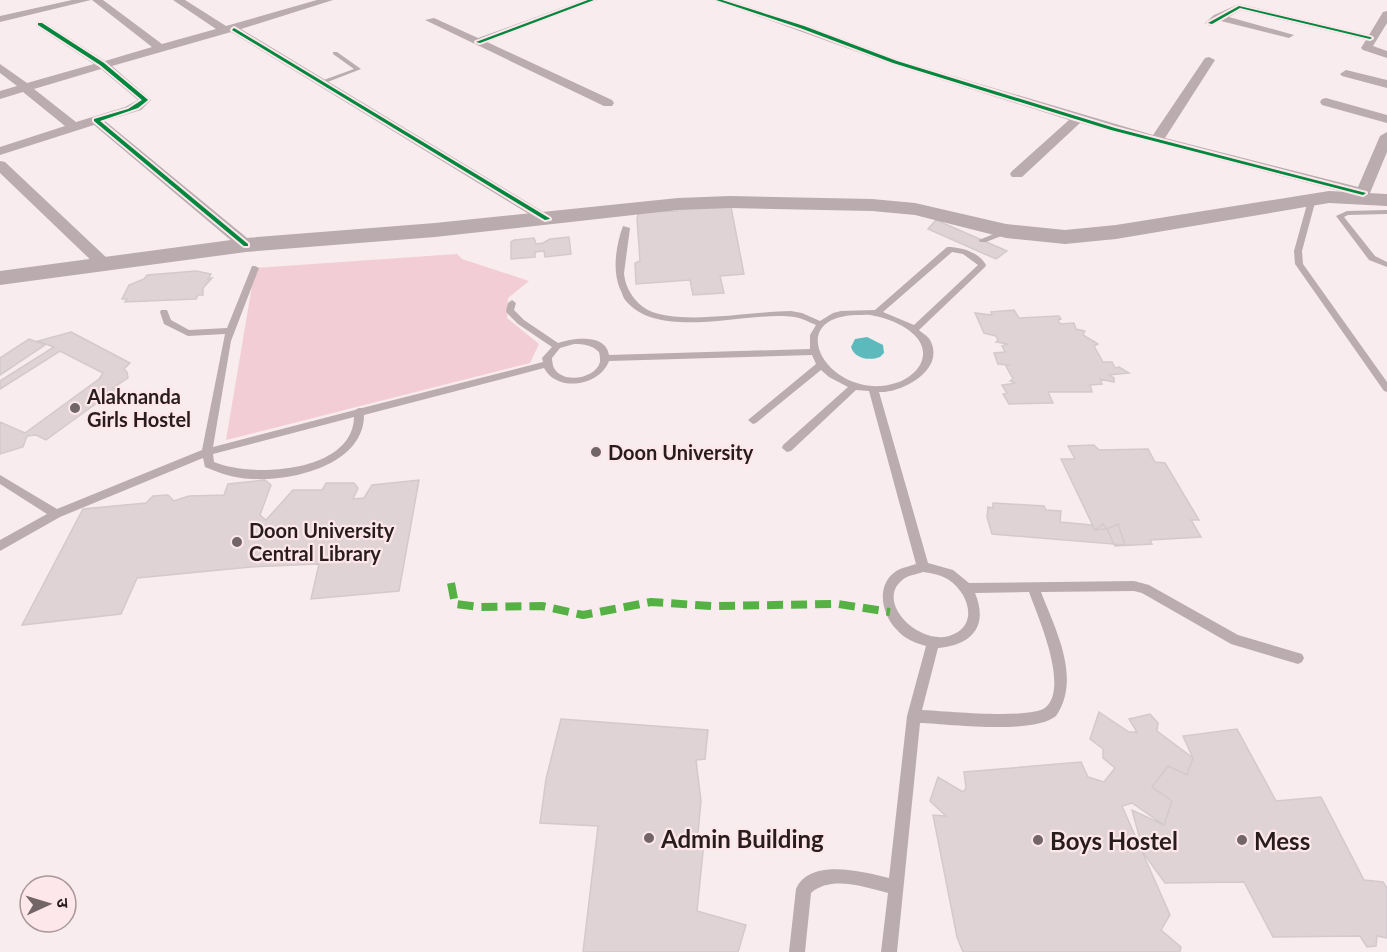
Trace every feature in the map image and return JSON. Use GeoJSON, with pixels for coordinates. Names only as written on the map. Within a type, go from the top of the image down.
{"type":"FeatureCollection","features":[{"type":"Feature","properties":{"kind":"main road"},"geometry":{"type":"LineString","coordinates":[[0,278],[246,245],[548,219],[678,204],[730,202],[872,205],[915,209],[1006,231],[1044,237],[1065,237],[1116,232],[1312,199],[1372,197]]}},
{"type":"Feature","properties":{"kind":"street"},"geometry":{"type":"LineString","coordinates":[[0,19],[86,0]]}},
{"type":"Feature","properties":{"kind":"street"},"geometry":{"type":"LineString","coordinates":[[97,0],[160,48]]}},
{"type":"Feature","properties":{"kind":"street"},"geometry":{"type":"LineString","coordinates":[[178,0],[323,82],[548,219]]}},
{"type":"Feature","properties":{"kind":"street"},"geometry":{"type":"LineString","coordinates":[[0,94],[230,30],[328,0]]}},
{"type":"Feature","properties":{"kind":"street"},"geometry":{"type":"LineString","coordinates":[[478,42],[592,0]]}},
{"type":"Feature","properties":{"kind":"street"},"geometry":{"type":"LineString","coordinates":[[721,0],[895,62],[1077,118],[1372,197],[1387,136]]}},
{"type":"Feature","properties":{"kind":"street"},"geometry":{"type":"LineString","coordinates":[[1289,35],[1214,20],[1239,7],[1370,38]]}},
{"type":"Feature","properties":{"kind":"street"},"geometry":{"type":"LineString","coordinates":[[1387,14],[1370,38],[1367,50],[1387,55]]}},
{"type":"Feature","properties":{"kind":"street"},"geometry":{"type":"LineString","coordinates":[[430,20],[608,103]]}},
{"type":"Feature","properties":{"kind":"street"},"geometry":{"type":"LineString","coordinates":[[0,151],[132,108],[145,101],[102,64],[40,24]]}},
{"type":"Feature","properties":{"kind":"street"},"geometry":{"type":"LineString","coordinates":[[1157,140],[1209,60]]}},
{"type":"Feature","properties":{"kind":"street"},"geometry":{"type":"LineString","coordinates":[[0,68],[74,127]]}},
{"type":"Feature","properties":{"kind":"street"},"geometry":{"type":"LineString","coordinates":[[1346,74],[1387,84]]}},
{"type":"Feature","properties":{"kind":"street"},"geometry":{"type":"LineString","coordinates":[[1326,102],[1387,119]]}},
{"type":"Feature","properties":{"kind":"street"},"geometry":{"type":"LineString","coordinates":[[1017,174],[1077,118]]}},
{"type":"Feature","properties":{"kind":"street"},"geometry":{"type":"LineString","coordinates":[[96,120],[246,245]]}},
{"type":"Feature","properties":{"kind":"street"},"geometry":{"type":"LineString","coordinates":[[0,165],[104,263]]}},
{"type":"Feature","properties":{"kind":"lane"},"geometry":{"type":"LineString","coordinates":[[323,82],[358,69],[335,53]]}},
{"type":"Feature","properties":{"kind":"lane"},"geometry":{"type":"LineString","coordinates":[[1312,199],[1298,251],[1299,264],[1387,389]]}},
{"type":"Feature","properties":{"kind":"lane"},"geometry":{"type":"LineString","coordinates":[[1387,212],[1347,213],[1340,216],[1372,258],[1387,265]]}},
{"type":"Feature","properties":{"kind":"lane"},"geometry":{"type":"LineString","coordinates":[[626,228],[620,278],[626,294],[644,313],[679,319],[788,313],[821,324]]}},
{"type":"Feature","properties":{"kind":"lane"},"geometry":{"type":"LineString","coordinates":[[983,240],[1006,231]]}},
{"type":"Feature","properties":{"kind":"lane"},"geometry":{"type":"LineString","coordinates":[[877,313],[950,249],[968,250],[982,265],[915,329]]}},
{"type":"Feature","properties":{"kind":"lane"},"geometry":{"type":"LineString","coordinates":[[255,268],[231,331],[220,374],[207,452],[208,464],[219,470],[277,475],[298,471],[339,453],[353,441],[358,431],[359,411]]}},
{"type":"Feature","properties":{"kind":"lane"},"geometry":{"type":"LineString","coordinates":[[512,303],[510,310],[520,322],[557,346]]}},
{"type":"Feature","properties":{"kind":"lane"},"geometry":{"type":"LineString","coordinates":[[856,311],[877,313],[897,319],[915,329],[922,336],[929,353],[925,369],[919,376],[899,386],[873,388],[856,385],[834,376],[820,366],[813,352],[813,336],[821,324],[836,315],[856,311]]}},
{"type":"Feature","properties":{"kind":"lane"},"geometry":{"type":"LineString","coordinates":[[164,312],[167,322],[188,333],[231,331]]}},
{"type":"Feature","properties":{"kind":"lane"},"geometry":{"type":"LineString","coordinates":[[574,340],[592,342],[604,351],[606,358],[600,371],[583,380],[563,379],[549,370],[546,364],[551,351],[557,346],[574,340]]}},
{"type":"Feature","properties":{"kind":"lane"},"geometry":{"type":"LineString","coordinates":[[606,358],[813,352]]}},
{"type":"Feature","properties":{"kind":"lane"},"geometry":{"type":"LineString","coordinates":[[0,546],[56,514],[207,452],[546,364]]}},
{"type":"Feature","properties":{"kind":"lane"},"geometry":{"type":"LineString","coordinates":[[753,420],[820,366]]}},
{"type":"Feature","properties":{"kind":"lane"},"geometry":{"type":"LineString","coordinates":[[787,448],[856,385]]}},
{"type":"Feature","properties":{"kind":"lane"},"geometry":{"type":"LineString","coordinates":[[873,388],[923,567]]}},
{"type":"Feature","properties":{"kind":"lane"},"geometry":{"type":"LineString","coordinates":[[0,480],[56,514]]}},
{"type":"Feature","properties":{"kind":"lane"},"geometry":{"type":"LineString","coordinates":[[923,567],[947,573],[966,588],[975,608],[972,627],[956,640],[933,642],[920,639],[897,623],[890,612],[887,601],[888,590],[893,580],[911,568],[923,567]]}},
{"type":"Feature","properties":{"kind":"lane"},"geometry":{"type":"LineString","coordinates":[[966,588],[1134,586],[1145,589],[1235,640],[1298,658]]}},
{"type":"Feature","properties":{"kind":"lane"},"geometry":{"type":"LineString","coordinates":[[914,716],[1032,718],[1048,713],[1056,704],[1061,681],[1058,657],[1033,587]]}},
{"type":"Feature","properties":{"kind":"lane"},"geometry":{"type":"LineString","coordinates":[[889,952],[914,716],[933,642]]}},
{"type":"Feature","properties":{"kind":"lane"},"geometry":{"type":"LineString","coordinates":[[797,952],[804,889],[809,882],[818,877],[847,877],[896,887]]}},
{"type":"Feature","properties":{"kind":"shaded area"},"geometry":{"type":"Polygon","coordinates":[[[457,254],[462,259],[529,281],[508,298],[507,318],[539,344],[530,363],[226,440],[255,268],[457,254]]]}},
{"type":"Feature","properties":{"kind":"water"},"geometry":{"type":"Polygon","coordinates":[[[867,337],[883,345],[884,353],[880,357],[863,358],[853,351],[851,347],[855,339],[867,337]]]}},
{"type":"Feature","properties":{"kind":"building"},"geometry":{"type":"Polygon","coordinates":[[[730,202],[744,274],[720,276],[724,293],[693,295],[690,280],[636,284],[635,263],[640,261],[637,218],[639,212],[677,211],[679,206],[730,202]]]}},
{"type":"Feature","properties":{"kind":"building"},"geometry":{"type":"Polygon","coordinates":[[[936,220],[1007,251],[996,259],[928,229],[936,220]]]}},
{"type":"Feature","properties":{"kind":"building"},"geometry":{"type":"Polygon","coordinates":[[[569,237],[571,254],[545,257],[544,251],[535,252],[535,257],[511,259],[511,242],[514,240],[534,238],[536,244],[550,239],[569,237]]]}},
{"type":"Feature","properties":{"kind":"building"},"geometry":{"type":"Polygon","coordinates":[[[196,271],[211,274],[208,279],[212,278],[203,288],[203,295],[198,295],[196,299],[125,302],[127,299],[122,299],[129,285],[144,279],[147,275],[196,271]]]}},
{"type":"Feature","properties":{"kind":"building"},"geometry":{"type":"Polygon","coordinates":[[[1014,310],[1019,318],[1059,316],[1060,324],[1074,323],[1076,329],[1085,331],[1083,335],[1098,344],[1094,346],[1103,362],[1112,362],[1115,368],[1119,367],[1129,373],[1109,375],[1114,378],[1114,382],[1100,379],[1102,384],[1090,385],[1092,392],[1048,392],[1053,403],[1009,404],[1003,394],[1007,393],[1002,385],[1016,383],[1010,381],[1013,379],[1006,366],[1008,365],[998,364],[994,353],[1005,352],[1002,346],[1008,344],[996,342],[998,340],[996,336],[984,333],[975,313],[992,315],[991,312],[1014,310]]]}},
{"type":"Feature","properties":{"kind":"building","name":"Alaknanda Girls Hostel"},"geometry":{"type":"Polygon","coordinates":[[[71,332],[130,363],[124,369],[128,378],[113,388],[119,391],[112,392],[46,440],[36,435],[27,436],[23,447],[0,454],[0,422],[25,433],[99,379],[103,373],[60,351],[0,389],[0,381],[54,347],[38,341],[71,332]]]}},
{"type":"Feature","properties":{"kind":"building","name":"Alaknanda Girls Hostel"},"geometry":{"type":"Polygon","coordinates":[[[29,339],[45,345],[0,375],[0,358],[29,339]]]}},
{"type":"Feature","properties":{"kind":"building"},"geometry":{"type":"Polygon","coordinates":[[[1094,445],[1099,450],[1148,449],[1155,462],[1165,463],[1199,520],[1191,520],[1201,537],[1150,540],[1152,544],[1115,546],[1107,529],[1095,530],[1061,459],[1075,459],[1068,446],[1094,445]]]}},
{"type":"Feature","properties":{"kind":"building","name":"Doon University Central Library"},"geometry":{"type":"Polygon","coordinates":[[[265,480],[271,485],[260,515],[266,520],[293,490],[322,490],[326,483],[354,483],[358,488],[353,499],[364,498],[372,485],[419,480],[399,591],[311,599],[319,564],[251,567],[137,578],[121,614],[22,625],[83,509],[146,503],[153,496],[168,495],[174,501],[189,496],[224,495],[228,484],[265,480]]]}},
{"type":"Feature","properties":{"kind":"building"},"geometry":{"type":"Polygon","coordinates":[[[993,503],[1044,506],[1046,510],[1061,511],[1060,522],[1092,525],[1095,530],[1103,524],[1107,529],[1118,524],[1125,545],[992,534],[987,517],[988,507],[993,508],[993,503]]]}},
{"type":"Feature","properties":{"kind":"building","name":"Boys Hostel"},"geometry":{"type":"Polygon","coordinates":[[[1099,712],[1129,732],[1137,732],[1129,719],[1150,714],[1158,723],[1157,731],[1193,758],[1187,775],[1168,766],[1152,787],[1172,801],[1164,825],[1132,803],[1122,806],[1170,915],[1161,930],[1181,947],[1180,952],[963,952],[957,937],[933,815],[946,816],[930,801],[938,777],[963,792],[966,788],[964,772],[1081,762],[1088,777],[1104,782],[1115,768],[1103,758],[1103,749],[1090,739],[1099,712]]]}},
{"type":"Feature","properties":{"kind":"building","name":"Admin Building"},"geometry":{"type":"Polygon","coordinates":[[[561,719],[708,730],[705,759],[696,760],[701,801],[698,833],[704,842],[697,911],[746,925],[738,952],[583,952],[598,826],[540,823],[546,779],[561,719]]]}},
{"type":"Feature","properties":{"kind":"building","name":"Mess"},"geometry":{"type":"Polygon","coordinates":[[[1237,729],[1276,801],[1321,797],[1364,880],[1383,882],[1387,888],[1387,938],[1377,936],[1376,946],[1367,947],[1360,936],[1273,937],[1244,882],[1165,883],[1144,854],[1132,810],[1164,825],[1172,801],[1152,787],[1168,766],[1187,775],[1193,758],[1183,736],[1237,729]]]}},
{"type":"Feature","properties":{"kind":"marked path"},"geometry":{"type":"LineString","coordinates":[[451,583],[455,604],[479,607],[542,606],[583,615],[651,602],[712,606],[838,604],[890,612]]}},
{"type":"Feature","properties":{"kind":"cycle path"},"geometry":{"type":"LineString","coordinates":[[478,42],[592,0]]}},
{"type":"Feature","properties":{"kind":"cycle path"},"geometry":{"type":"LineString","coordinates":[[718,0],[802,27],[895,62],[1113,129],[1363,193]]}},
{"type":"Feature","properties":{"kind":"cycle path"},"geometry":{"type":"LineString","coordinates":[[1210,23],[1239,7],[1370,38]]}},
{"type":"Feature","properties":{"kind":"cycle path"},"geometry":{"type":"LineString","coordinates":[[40,24],[102,64],[145,100],[130,110],[96,120],[246,245]]}},
{"type":"Feature","properties":{"kind":"cycle path"},"geometry":{"type":"LineString","coordinates":[[234,29],[547,219]]}},
{"type":"Feature","properties":{"kind":"place","name":"Alaknanda Girls Hostel"},"geometry":{"type":"Point","coordinates":[75,408]}},
{"type":"Feature","properties":{"kind":"place","name":"Doon University"},"geometry":{"type":"Point","coordinates":[596,452]}},
{"type":"Feature","properties":{"kind":"place","name":"Doon University Central Library"},"geometry":{"type":"Point","coordinates":[237,542]}},
{"type":"Feature","properties":{"kind":"place","name":"Admin Building"},"geometry":{"type":"Point","coordinates":[649,838]}},
{"type":"Feature","properties":{"kind":"place","name":"Boys Hostel"},"geometry":{"type":"Point","coordinates":[1038,840]}},
{"type":"Feature","properties":{"kind":"place","name":"Mess"},"geometry":{"type":"Point","coordinates":[1242,840]}}]}
